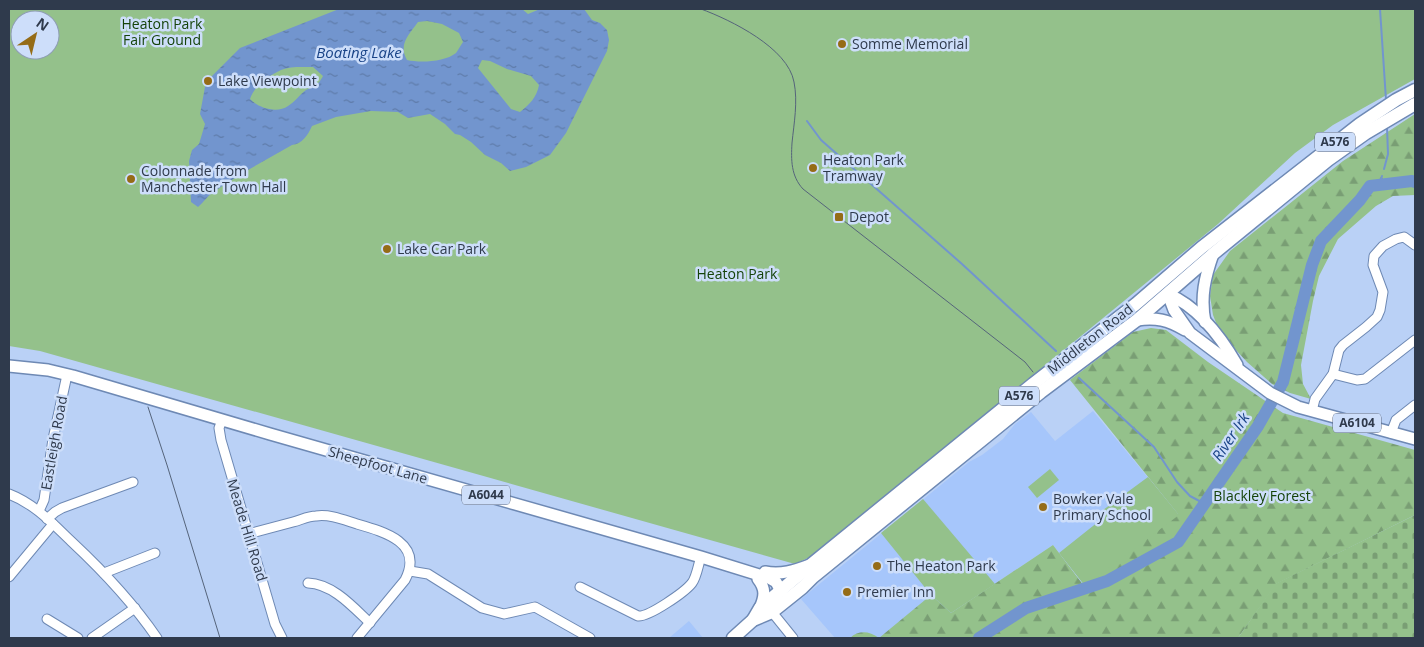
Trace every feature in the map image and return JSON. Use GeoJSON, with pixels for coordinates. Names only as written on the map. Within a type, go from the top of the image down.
{"type":"FeatureCollection","features":[{"type":"Feature","properties":{"kind":"highway","name":"Middleton Road"},"geometry":{"type":"LineString","coordinates":[[771,609],[781,590],[813,563],[1136,304],[1179,266],[1331,146],[1396,100],[1415,90]]}},
{"type":"Feature","properties":{"kind":"highway","name":"Middleton Road"},"geometry":{"type":"LineString","coordinates":[[732,638],[753,620],[802,588],[813,577],[1041,392],[1137,320],[1213,254],[1328,160],[1366,133],[1415,104]]}},
{"type":"Feature","properties":{"kind":"highway"},"geometry":{"type":"LineString","coordinates":[[859,525],[875,527]]}},
{"type":"Feature","properties":{"kind":"highway","name":"A576"},"geometry":{"type":"LineString","coordinates":[[771,609],[781,590],[789,590],[803,580],[813,577]]}},
{"type":"Feature","properties":{"kind":"main road"},"geometry":{"type":"LineString","coordinates":[[1205,322],[1202,289],[1213,254]]}},
{"type":"Feature","properties":{"kind":"main road"},"geometry":{"type":"LineString","coordinates":[[1179,266],[1168,294],[1174,310],[1190,333]]}},
{"type":"Feature","properties":{"kind":"main road"},"geometry":{"type":"LineString","coordinates":[[1136,304],[1168,294],[1190,307],[1228,350],[1238,368]]}},
{"type":"Feature","properties":{"kind":"main road"},"geometry":{"type":"LineString","coordinates":[[1137,320],[1149,318],[1165,320],[1190,333],[1238,368]]}},
{"type":"Feature","properties":{"kind":"main road","name":"Sheepfoot Lane"},"geometry":{"type":"LineString","coordinates":[[9,366],[36,368],[67,374],[746,570],[773,580],[779,585],[781,590]]}},
{"type":"Feature","properties":{"kind":"main road","name":"A6104"},"geometry":{"type":"LineString","coordinates":[[1238,368],[1270,393],[1298,407],[1415,439]]}},
{"type":"Feature","properties":{"kind":"main road","name":"Sheepfoot Lane"},"geometry":{"type":"LineString","coordinates":[[746,570],[779,574],[813,563]]}},
{"type":"Feature","properties":{"kind":"main road","name":"Sheepfoot Lane"},"geometry":{"type":"LineString","coordinates":[[746,570],[772,588],[781,590]]}},
{"type":"Feature","properties":{"kind":"main road"},"geometry":{"type":"LineString","coordinates":[[758,579],[764,588],[771,609]]}},
{"type":"Feature","properties":{"kind":"street"},"geometry":{"type":"LineString","coordinates":[[1312,411],[1315,399],[1333,374],[1339,350],[1377,317],[1380,310],[1383,292],[1373,265],[1374,256],[1377,251],[1383,246],[1401,238],[1407,238],[1415,244]]}},
{"type":"Feature","properties":{"kind":"street"},"geometry":{"type":"LineString","coordinates":[[1333,374],[1358,380],[1365,379],[1415,340]]}},
{"type":"Feature","properties":{"kind":"street","name":"Eastleigh Road"},"geometry":{"type":"LineString","coordinates":[[39,512],[44,500],[53,439],[67,374]]}},
{"type":"Feature","properties":{"kind":"street"},"geometry":{"type":"LineString","coordinates":[[1391,433],[1396,420],[1415,405]]}},
{"type":"Feature","properties":{"kind":"street","name":"Meade Hill Road"},"geometry":{"type":"LineString","coordinates":[[222,420],[219,428],[221,440],[275,624],[282,638]]}},
{"type":"Feature","properties":{"kind":"street"},"geometry":{"type":"LineString","coordinates":[[10,574],[50,521],[54,512],[133,482]]}},
{"type":"Feature","properties":{"kind":"street"},"geometry":{"type":"LineString","coordinates":[[9,494],[27,503],[50,521],[104,573],[135,608],[157,638]]}},
{"type":"Feature","properties":{"kind":"street"},"geometry":{"type":"LineString","coordinates":[[248,534],[315,516],[331,516],[385,532],[397,538],[407,550],[410,560],[410,571],[405,580],[357,638]]}},
{"type":"Feature","properties":{"kind":"street"},"geometry":{"type":"LineString","coordinates":[[104,573],[155,553]]}},
{"type":"Feature","properties":{"kind":"street"},"geometry":{"type":"LineString","coordinates":[[580,587],[638,616],[642,616],[652,612],[691,584],[701,557]]}},
{"type":"Feature","properties":{"kind":"street"},"geometry":{"type":"LineString","coordinates":[[410,571],[428,574],[482,608],[504,614],[535,607],[590,638]]}},
{"type":"Feature","properties":{"kind":"street"},"geometry":{"type":"LineString","coordinates":[[308,583],[315,583],[331,590],[370,623]]}},
{"type":"Feature","properties":{"kind":"street"},"geometry":{"type":"LineString","coordinates":[[92,638],[135,608]]}},
{"type":"Feature","properties":{"kind":"street"},"geometry":{"type":"LineString","coordinates":[[771,609],[793,638]]}},
{"type":"Feature","properties":{"kind":"street"},"geometry":{"type":"LineString","coordinates":[[48,619],[78,638]]}},
{"type":"Feature","properties":{"kind":"shaded area","name":"Bowker Vale Primary School"},"geometry":{"type":"Polygon","coordinates":[[[1093,411],[1179,515],[1085,586],[1053,545],[951,613],[878,638],[835,638],[801,599],[969,462],[1003,439],[1015,424],[1031,412],[1055,441],[1093,411]]]}},
{"type":"Feature","properties":{"kind":"shaded area"},"geometry":{"type":"Polygon","coordinates":[[[689,621],[703,638],[669,638],[689,621]]]}},
{"type":"Feature","properties":{"kind":"green space","name":"Heaton Park"},"geometry":{"type":"Polygon","coordinates":[[[9,9],[1415,9],[1415,79],[1333,125],[1295,153],[1218,224],[822,548],[810,557],[795,564],[40,351],[9,346],[9,9]]]}},
{"type":"Feature","properties":{"kind":"green space"},"geometry":{"type":"Polygon","coordinates":[[[1415,114],[1415,195],[1393,196],[1376,206],[1338,239],[1319,276],[1301,365],[1303,384],[1311,399],[1290,393],[1272,384],[1247,362],[1220,333],[1213,315],[1210,296],[1213,275],[1230,251],[1343,161],[1415,114]]]}},
{"type":"Feature","properties":{"kind":"green space","name":"Blackley Forest"},"geometry":{"type":"Polygon","coordinates":[[[1151,328],[1166,330],[1208,362],[1283,413],[1415,450],[1415,515],[1276,584],[1238,638],[879,638],[931,595],[951,613],[1053,545],[1084,586],[1178,514],[1070,380],[1133,332],[1151,328]]]}},
{"type":"Feature","properties":{"kind":"green space"},"geometry":{"type":"Polygon","coordinates":[[[1050,469],[1059,480],[1037,498],[1028,487],[1050,469]]]}},
{"type":"Feature","properties":{"kind":"green space"},"geometry":{"type":"Polygon","coordinates":[[[1148,477],[1179,515],[1085,586],[1059,553],[1103,518],[1099,513],[1148,477]]]}},
{"type":"Feature","properties":{"kind":"green space"},"geometry":{"type":"Polygon","coordinates":[[[923,499],[995,584],[951,613],[931,595],[881,533],[923,499]]]}},
{"type":"Feature","properties":{"kind":"green space"},"geometry":{"type":"Polygon","coordinates":[[[1415,515],[1415,638],[1238,638],[1275,584],[1415,515]]]}},
{"type":"Feature","properties":{"kind":"green space"},"geometry":{"type":"Polygon","coordinates":[[[864,632],[879,638],[850,638],[864,632]]]}},
{"type":"Feature","properties":{"kind":"water","name":"Boating Lake"},"geometry":{"type":"Polygon","coordinates":[[[339,9],[522,9],[528,14],[540,9],[584,9],[592,20],[600,23],[607,30],[609,40],[607,51],[566,133],[550,155],[526,167],[510,171],[501,163],[485,155],[471,142],[455,134],[445,124],[430,114],[408,118],[398,112],[371,111],[336,117],[312,126],[302,141],[234,179],[213,193],[198,207],[191,202],[189,161],[192,150],[199,144],[205,124],[200,114],[205,87],[212,76],[240,48],[339,9]],[[427,21],[418,22],[408,36],[404,44],[407,60],[425,61],[446,58],[456,53],[463,42],[459,33],[442,24],[427,21]],[[482,60],[478,68],[511,109],[520,112],[534,97],[539,85],[531,76],[507,69],[490,61],[482,60]],[[313,67],[281,70],[267,78],[259,85],[250,99],[268,109],[279,110],[293,103],[306,90],[317,84],[323,76],[313,67]]]}},
{"type":"Feature","properties":{"kind":"waterway"},"geometry":{"type":"LineString","coordinates":[[1380,9],[1386,100]]}},
{"type":"Feature","properties":{"kind":"waterway"},"geometry":{"type":"LineString","coordinates":[[807,121],[821,140],[962,264],[1056,351]]}},
{"type":"Feature","properties":{"kind":"waterway"},"geometry":{"type":"LineString","coordinates":[[1384,169],[1388,154],[1387,127]]}},
{"type":"Feature","properties":{"kind":"waterway"},"geometry":{"type":"LineString","coordinates":[[1379,185],[1382,176]]}},
{"type":"Feature","properties":{"kind":"waterway","name":"River Irk"},"geometry":{"type":"LineString","coordinates":[[979,638],[1026,608],[1107,581],[1178,542],[1258,426],[1283,382],[1312,265],[1321,241],[1360,200],[1370,186],[1415,182]]}},
{"type":"Feature","properties":{"kind":"waterway"},"geometry":{"type":"LineString","coordinates":[[1079,378],[1154,447],[1177,482],[1190,496],[1205,504]]}},
{"type":"Feature","properties":{"kind":"tram line"},"geometry":{"type":"LineString","coordinates":[[701,9],[727,20],[756,37],[770,47],[790,70],[796,97],[792,162],[796,179],[803,189],[1025,362],[1033,372]]}},
{"type":"Feature","properties":{"kind":"tram line"},"geometry":{"type":"LineString","coordinates":[[148,407],[220,638]]}},
{"type":"Feature","properties":{"kind":"place","name":"Somme Memorial"},"geometry":{"type":"Point","coordinates":[842,44]}},
{"type":"Feature","properties":{"kind":"place","name":"Lake Viewpoint"},"geometry":{"type":"Point","coordinates":[208,81]}},
{"type":"Feature","properties":{"kind":"place","name":"Heaton Park Tramway"},"geometry":{"type":"Point","coordinates":[813,168]}},
{"type":"Feature","properties":{"kind":"place","name":"Colonnade from Manchester Town Hall"},"geometry":{"type":"Point","coordinates":[131,179]}},
{"type":"Feature","properties":{"kind":"place","name":"Depot"},"geometry":{"type":"Point","coordinates":[839,217]}},
{"type":"Feature","properties":{"kind":"place","name":"Lake Car Park"},"geometry":{"type":"Point","coordinates":[387,249]}},
{"type":"Feature","properties":{"kind":"place","name":"Bowker Vale Primary School"},"geometry":{"type":"Point","coordinates":[1043,507]}},
{"type":"Feature","properties":{"kind":"place","name":"The Heaton Park"},"geometry":{"type":"Point","coordinates":[877,566]}},
{"type":"Feature","properties":{"kind":"place","name":"Premier Inn"},"geometry":{"type":"Point","coordinates":[847,592]}},
{"type":"Feature","properties":{"kind":"park label","name":"Heaton Park Fair Ground"},"geometry":{"type":"Point","coordinates":[162,32]}}]}
